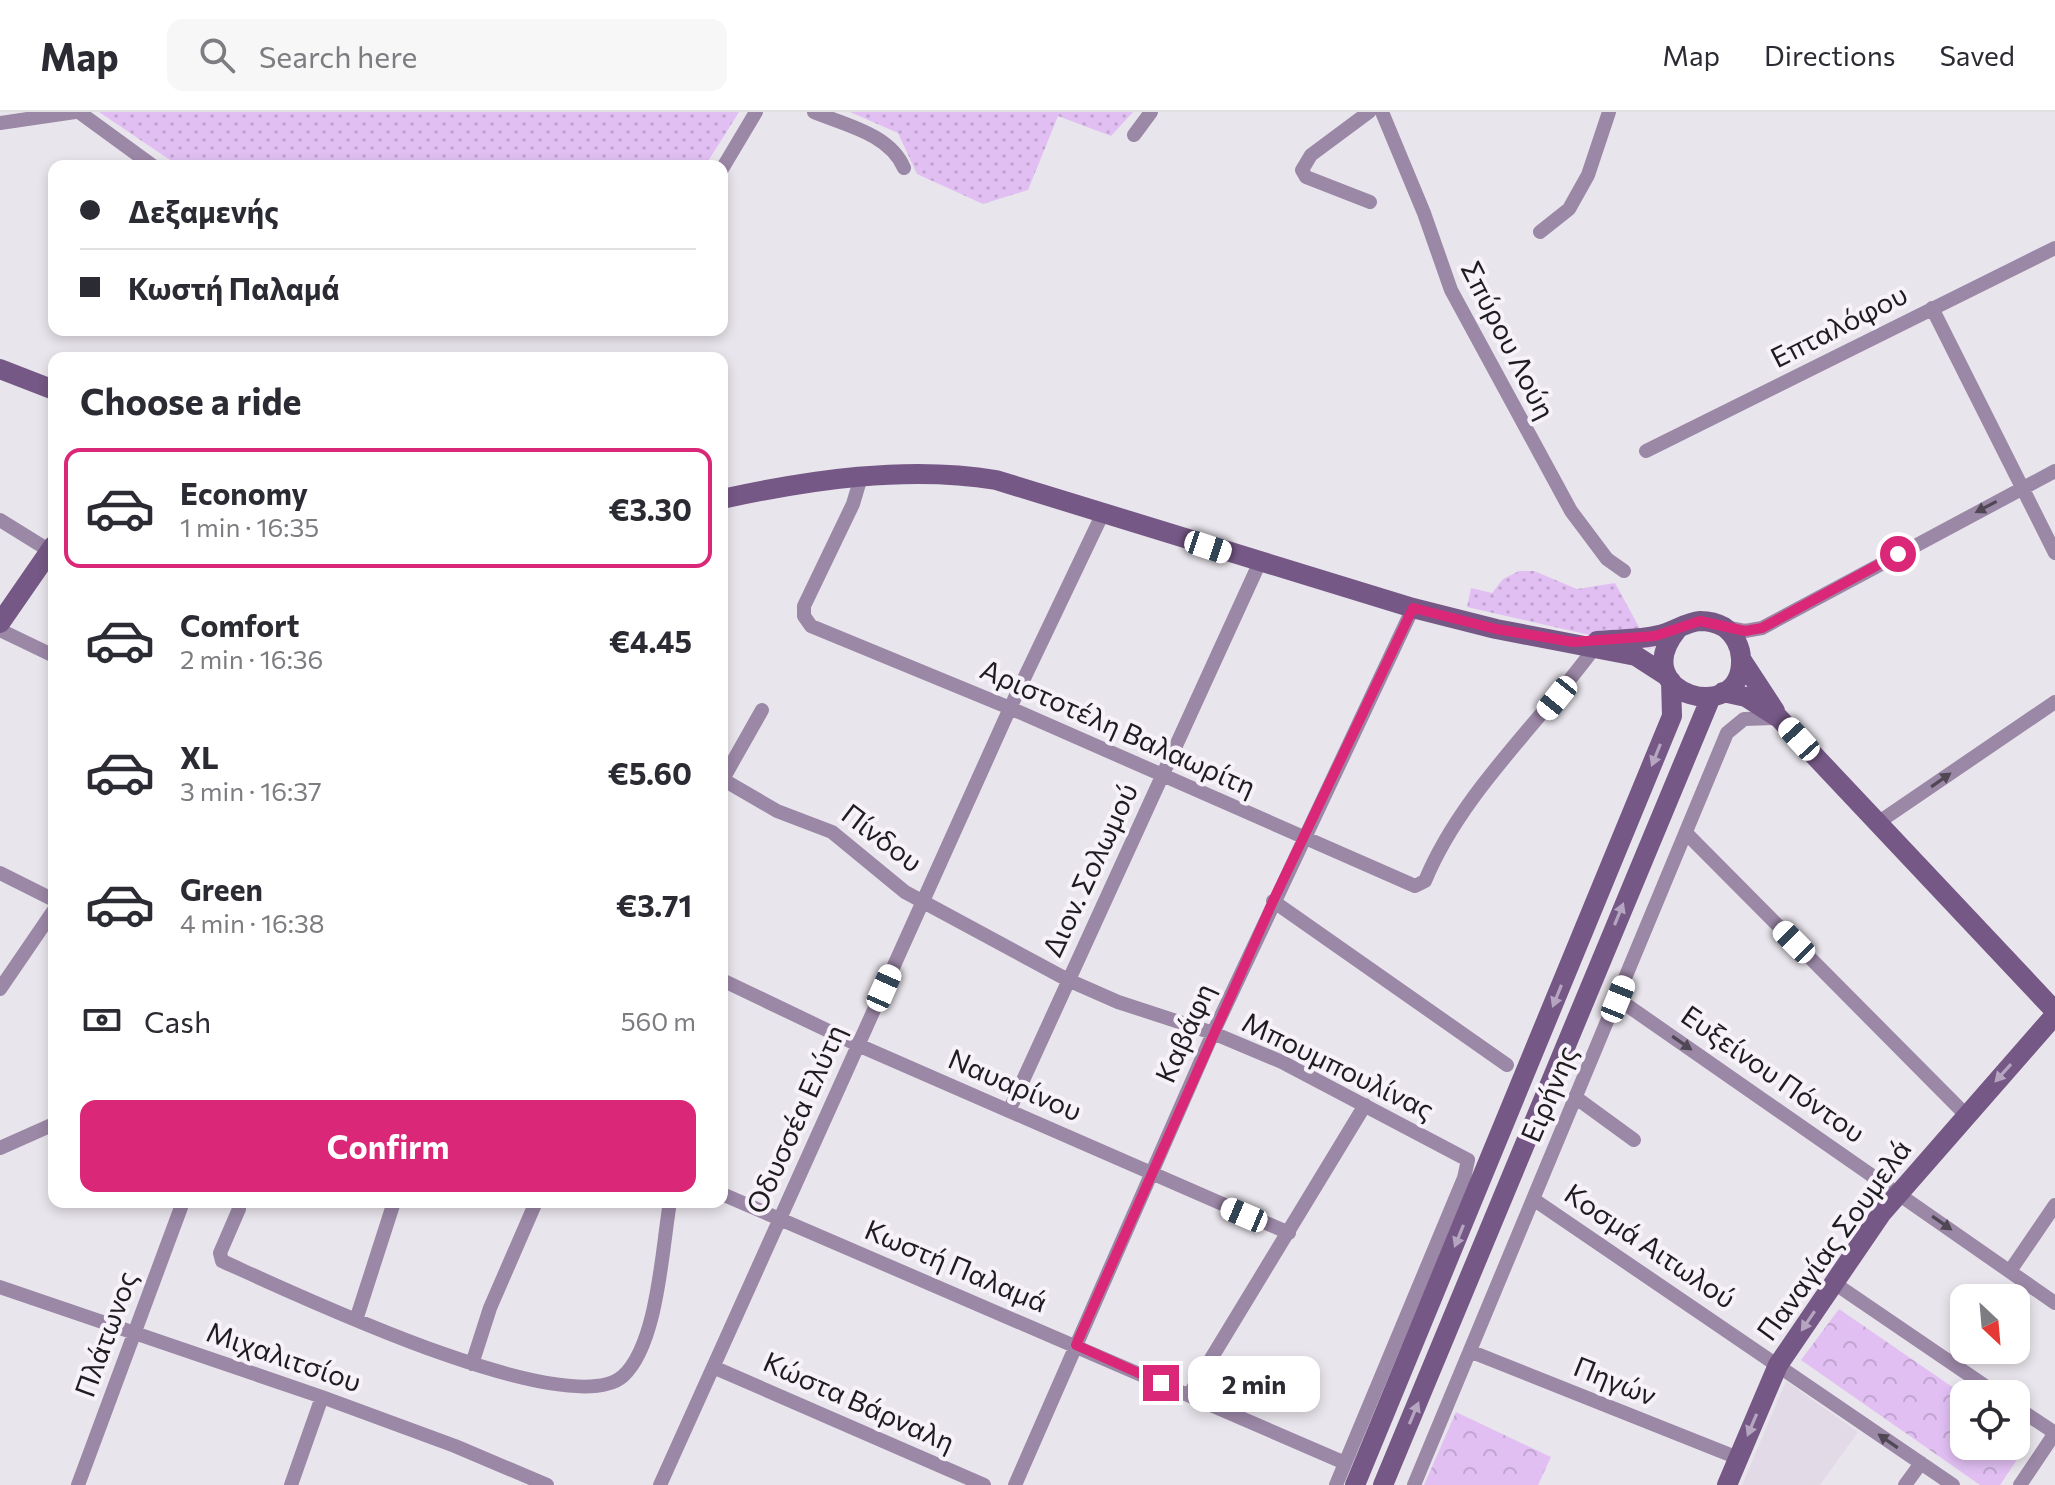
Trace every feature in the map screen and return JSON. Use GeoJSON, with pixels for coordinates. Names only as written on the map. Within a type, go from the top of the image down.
{"type":"FeatureCollection","features":[{"type":"Feature","properties":{"kind":"street"},"geometry":{"type":"LineString","coordinates":[[0,123],[77,112],[145,160]]}},
{"type":"Feature","properties":{"kind":"street"},"geometry":{"type":"LineString","coordinates":[[727,160],[756,112]]}},
{"type":"Feature","properties":{"kind":"street"},"geometry":{"type":"LineString","coordinates":[[814,112],[880,140],[897,155],[904,168]]}},
{"type":"Feature","properties":{"kind":"street"},"geometry":{"type":"LineString","coordinates":[[1134,135],[1151,112]]}},
{"type":"Feature","properties":{"kind":"street"},"geometry":{"type":"LineString","coordinates":[[1369,112],[1311,155],[1302,170],[1306,177],[1370,202]]}},
{"type":"Feature","properties":{"kind":"street","name":"Σπύρου Λούη"},"geometry":{"type":"LineString","coordinates":[[1382,112],[1451,290],[1571,511],[1607,559],[1624,571]]}},
{"type":"Feature","properties":{"kind":"street"},"geometry":{"type":"LineString","coordinates":[[1540,232],[1569,209],[1588,175],[1609,112]]}},
{"type":"Feature","properties":{"kind":"street","name":"Επταλόφου"},"geometry":{"type":"LineString","coordinates":[[1646,451],[2055,248]]}},
{"type":"Feature","properties":{"kind":"street"},"geometry":{"type":"LineString","coordinates":[[1932,308],[2055,553]]}},
{"type":"Feature","properties":{"kind":"street"},"geometry":{"type":"LineString","coordinates":[[0,369],[48,388]]}},
{"type":"Feature","properties":{"kind":"street"},"geometry":{"type":"LineString","coordinates":[[1573,642],[1655,636],[1700,621],[1745,631],[1762,628],[2055,471]]}},
{"type":"Feature","properties":{"kind":"street"},"geometry":{"type":"LineString","coordinates":[[728,498],[789,485],[861,477],[985,478],[1259,564],[1413,608],[1496,629],[1573,642],[1648,660],[1685,694],[1746,697],[1779,718]]}},
{"type":"Feature","properties":{"kind":"street","name":"Αριστοτέλη Βαλαωρίτη"},"geometry":{"type":"LineString","coordinates":[[861,477],[853,504],[804,606],[804,616],[811,626],[1010,708],[1415,886],[1425,881],[1473,800],[1595,647]]}},
{"type":"Feature","properties":{"kind":"street","name":"Οδυσσέα Ελύτη"},"geometry":{"type":"LineString","coordinates":[[660,1485],[1010,708],[1103,513]]}},
{"type":"Feature","properties":{"kind":"street"},"geometry":{"type":"LineString","coordinates":[[0,520],[48,546]]}},
{"type":"Feature","properties":{"kind":"street"},"geometry":{"type":"LineString","coordinates":[[0,623],[48,554]]}},
{"type":"Feature","properties":{"kind":"street","name":"Διον. Σολωμού"},"geometry":{"type":"LineString","coordinates":[[1009,1111],[1259,564]]}},
{"type":"Feature","properties":{"kind":"street","name":"Καβάφη"},"geometry":{"type":"LineString","coordinates":[[1015,1485],[1213,1033],[1302,838],[1413,608]]}},
{"type":"Feature","properties":{"kind":"street"},"geometry":{"type":"LineString","coordinates":[[1724,627],[1739,646],[1741,659],[1779,718],[2055,1013]]}},
{"type":"Feature","properties":{"kind":"street"},"geometry":{"type":"LineString","coordinates":[[0,630],[48,653]]}},
{"type":"Feature","properties":{"kind":"street"},"geometry":{"type":"LineString","coordinates":[[1355,1485],[1672,716],[1665,651],[1677,630]]}},
{"type":"Feature","properties":{"kind":"street"},"geometry":{"type":"LineString","coordinates":[[1383,1485],[1717,695],[1733,684],[1741,659]]}},
{"type":"Feature","properties":{"kind":"street"},"geometry":{"type":"LineString","coordinates":[[1876,824],[2055,702]]}},
{"type":"Feature","properties":{"kind":"street"},"geometry":{"type":"LineString","coordinates":[[728,776],[762,710]]}},
{"type":"Feature","properties":{"kind":"street","name":"Ειρήνης"},"geometry":{"type":"LineString","coordinates":[[1414,1485],[1472,1352],[1727,733],[1744,719],[1779,718]]}},
{"type":"Feature","properties":{"kind":"street","name":"Πίνδου"},"geometry":{"type":"LineString","coordinates":[[728,786],[777,811],[832,832],[922,902]]}},
{"type":"Feature","properties":{"kind":"street"},"geometry":{"type":"LineString","coordinates":[[1687,834],[1965,1114]]}},
{"type":"Feature","properties":{"kind":"street"},"geometry":{"type":"LineString","coordinates":[[0,873],[48,897]]}},
{"type":"Feature","properties":{"kind":"street"},"geometry":{"type":"LineString","coordinates":[[1273,901],[1507,1065]]}},
{"type":"Feature","properties":{"kind":"street","name":"Μπουμπουλίνας"},"geometry":{"type":"LineString","coordinates":[[922,902],[1068,980],[1282,1062],[1468,1160],[1464,1178],[1345,1463]]}},
{"type":"Feature","properties":{"kind":"street"},"geometry":{"type":"LineString","coordinates":[[1,985],[48,918]]}},
{"type":"Feature","properties":{"kind":"street","name":"Ναυαρίνου"},"geometry":{"type":"LineString","coordinates":[[728,983],[858,1045],[1289,1233]]}},
{"type":"Feature","properties":{"kind":"street","name":"Ευξείνου Πόντου"},"geometry":{"type":"LineString","coordinates":[[1618,999],[2055,1303]]}},
{"type":"Feature","properties":{"kind":"street","name":"Παναγίας Σουμελά"},"geometry":{"type":"LineString","coordinates":[[1727,1485],[1778,1365],[1834,1283],[1898,1192],[2055,1013]]}},
{"type":"Feature","properties":{"kind":"street"},"geometry":{"type":"LineString","coordinates":[[1575,1097],[1634,1140]]}},
{"type":"Feature","properties":{"kind":"street"},"geometry":{"type":"LineString","coordinates":[[1189,1395],[1365,1105]]}},
{"type":"Feature","properties":{"kind":"street"},"geometry":{"type":"LineString","coordinates":[[0,1148],[48,1127]]}},
{"type":"Feature","properties":{"kind":"street","name":"Κωστή Παλαμά"},"geometry":{"type":"LineString","coordinates":[[728,1197],[1345,1463]]}},
{"type":"Feature","properties":{"kind":"street","name":"Κοσμά Αιτωλού"},"geometry":{"type":"LineString","coordinates":[[1533,1199],[1953,1485]]}},
{"type":"Feature","properties":{"kind":"street"},"geometry":{"type":"LineString","coordinates":[[2010,1271],[2055,1205]]}},
{"type":"Feature","properties":{"kind":"street","name":"Πλάτωνος"},"geometry":{"type":"LineString","coordinates":[[78,1485],[181,1208]]}},
{"type":"Feature","properties":{"kind":"street"},"geometry":{"type":"LineString","coordinates":[[239,1208],[220,1253],[222,1261],[356,1320],[472,1364],[576,1388],[599,1388],[624,1375],[640,1348],[650,1319],[669,1208]]}},
{"type":"Feature","properties":{"kind":"street"},"geometry":{"type":"LineString","coordinates":[[356,1320],[392,1208]]}},
{"type":"Feature","properties":{"kind":"street"},"geometry":{"type":"LineString","coordinates":[[472,1364],[490,1308],[533,1208]]}},
{"type":"Feature","properties":{"kind":"street"},"geometry":{"type":"LineString","coordinates":[[1834,1283],[1976,1380]]}},
{"type":"Feature","properties":{"kind":"street","name":"Μιχαλιτσίου"},"geometry":{"type":"LineString","coordinates":[[0,1287],[322,1397],[455,1446],[547,1485]]}},
{"type":"Feature","properties":{"kind":"street","name":"Πηγών"},"geometry":{"type":"LineString","coordinates":[[1472,1352],[1738,1458]]}},
{"type":"Feature","properties":{"kind":"street","name":"Κώστα Βάρναλη"},"geometry":{"type":"LineString","coordinates":[[713,1367],[984,1485]]}},
{"type":"Feature","properties":{"kind":"street"},"geometry":{"type":"LineString","coordinates":[[291,1485],[322,1397]]}},
{"type":"Feature","properties":{"kind":"street"},"geometry":{"type":"LineString","coordinates":[[2020,1485],[2055,1433],[2030,1416]]}},
{"type":"Feature","properties":{"kind":"street"},"geometry":{"type":"LineString","coordinates":[[1336,1485],[1345,1463]]}},
{"type":"Feature","properties":{"kind":"street"},"geometry":{"type":"LineString","coordinates":[[1905,1485],[1921,1463]]}},
{"type":"Feature","properties":{"kind":"shaded area"},"geometry":{"type":"Polygon","coordinates":[[[1786,1381],[1858,1432],[1820,1485],[1742,1485],[1786,1381]]]}},
{"type":"Feature","properties":{"kind":"green space"},"geometry":{"type":"Polygon","coordinates":[[[99,112],[739,112],[709,160],[170,160],[99,112]]]}},
{"type":"Feature","properties":{"kind":"green space"},"geometry":{"type":"Polygon","coordinates":[[[850,112],[1133,112],[1111,136],[1058,116],[1028,190],[983,204],[917,174],[898,133],[850,112]]]}},
{"type":"Feature","properties":{"kind":"green space"},"geometry":{"type":"Polygon","coordinates":[[[1519,571],[1534,571],[1577,589],[1615,583],[1651,649],[1467,607],[1471,588],[1492,593],[1503,579],[1519,571]]]}},
{"type":"Feature","properties":{"kind":"green space"},"geometry":{"type":"Polygon","coordinates":[[[1839,1309],[1950,1385],[1950,1460],[2017,1460],[2000,1485],[1980,1485],[1801,1360],[1839,1309]]]}},
{"type":"Feature","properties":{"kind":"green space"},"geometry":{"type":"Polygon","coordinates":[[[1456,1412],[1551,1457],[1538,1485],[1424,1485],[1456,1412]]]}},
{"type":"Feature","properties":{"kind":"route"},"geometry":{"type":"LineString","coordinates":[[1161,1383],[1076,1345],[1273,901],[1413,608],[1496,629],[1573,642],[1655,636],[1700,621],[1745,631],[1762,628],[1898,554]]}}]}
